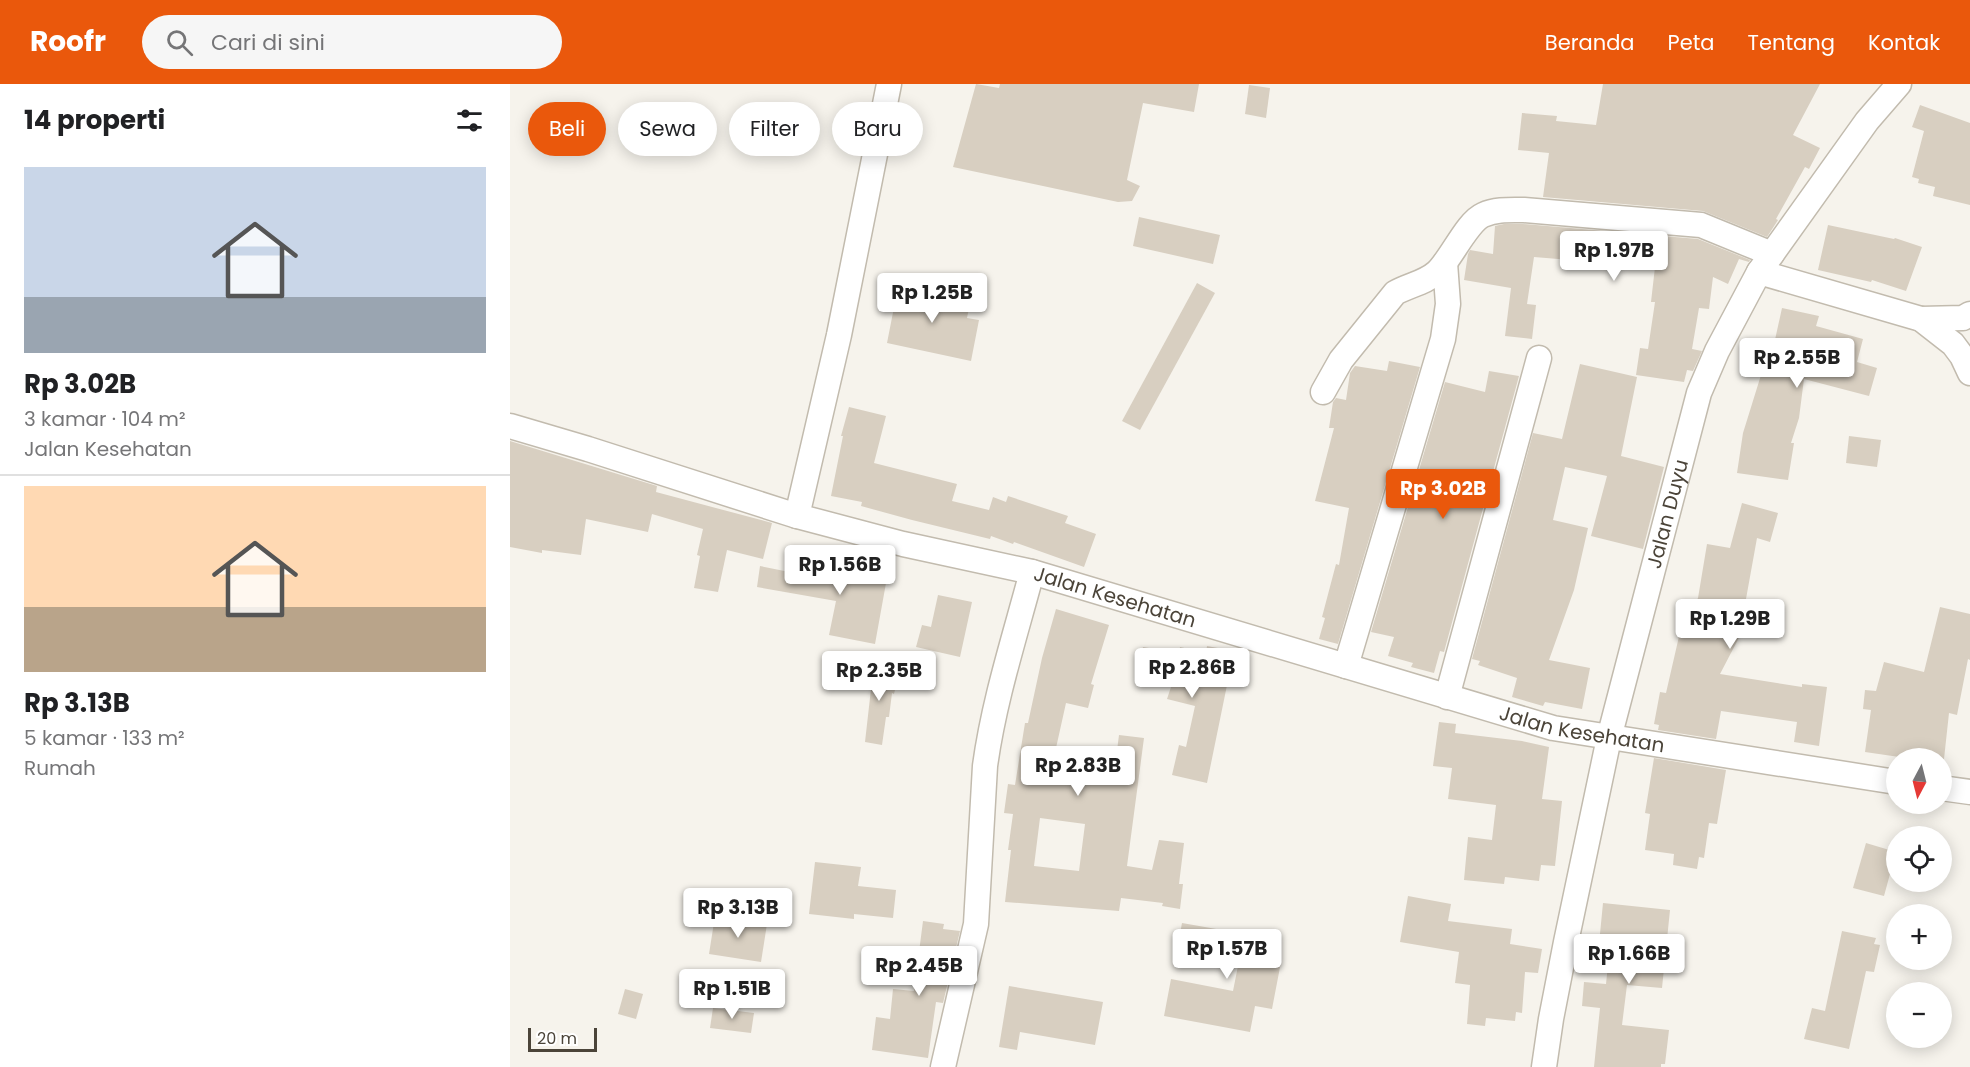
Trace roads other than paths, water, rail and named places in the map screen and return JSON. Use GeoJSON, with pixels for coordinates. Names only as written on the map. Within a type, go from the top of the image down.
{"type":"FeatureCollection","features":[{"type":"Feature","properties":{"kind":"street"},"geometry":{"type":"LineString","coordinates":[[797,516],[839,335],[889,84]]}},
{"type":"Feature","properties":{"kind":"street","name":"Jalan Duyu"},"geometry":{"type":"LineString","coordinates":[[1544,1067],[1559,975],[1609,738],[1699,393],[1716,351],[1765,263],[1867,121],[1899,84]]}},
{"type":"Feature","properties":{"kind":"street"},"geometry":{"type":"LineString","coordinates":[[1323,392],[1341,360],[1395,293],[1427,279],[1445,263],[1474,221],[1482,215],[1503,210],[1701,225],[1765,263],[1921,319],[1953,344],[1970,373]]}},
{"type":"Feature","properties":{"kind":"street"},"geometry":{"type":"LineString","coordinates":[[1346,666],[1443,339],[1448,304],[1445,263]]}},
{"type":"Feature","properties":{"kind":"street"},"geometry":{"type":"LineString","coordinates":[[1921,319],[1962,318],[1970,314]]}},
{"type":"Feature","properties":{"kind":"street"},"geometry":{"type":"LineString","coordinates":[[1447,697],[1539,358]]}},
{"type":"Feature","properties":{"kind":"street","name":"Jalan Kesehatan"},"geometry":{"type":"LineString","coordinates":[[510,426],[599,452],[797,516],[903,544],[1032,572],[1553,728],[1886,780]]}},
{"type":"Feature","properties":{"kind":"street"},"geometry":{"type":"LineString","coordinates":[[943,1067],[976,924],[988,741],[1032,572]]}},
{"type":"Feature","properties":{"kind":"street"},"geometry":{"type":"LineString","coordinates":[[1952,790],[1970,792]]}}]}
